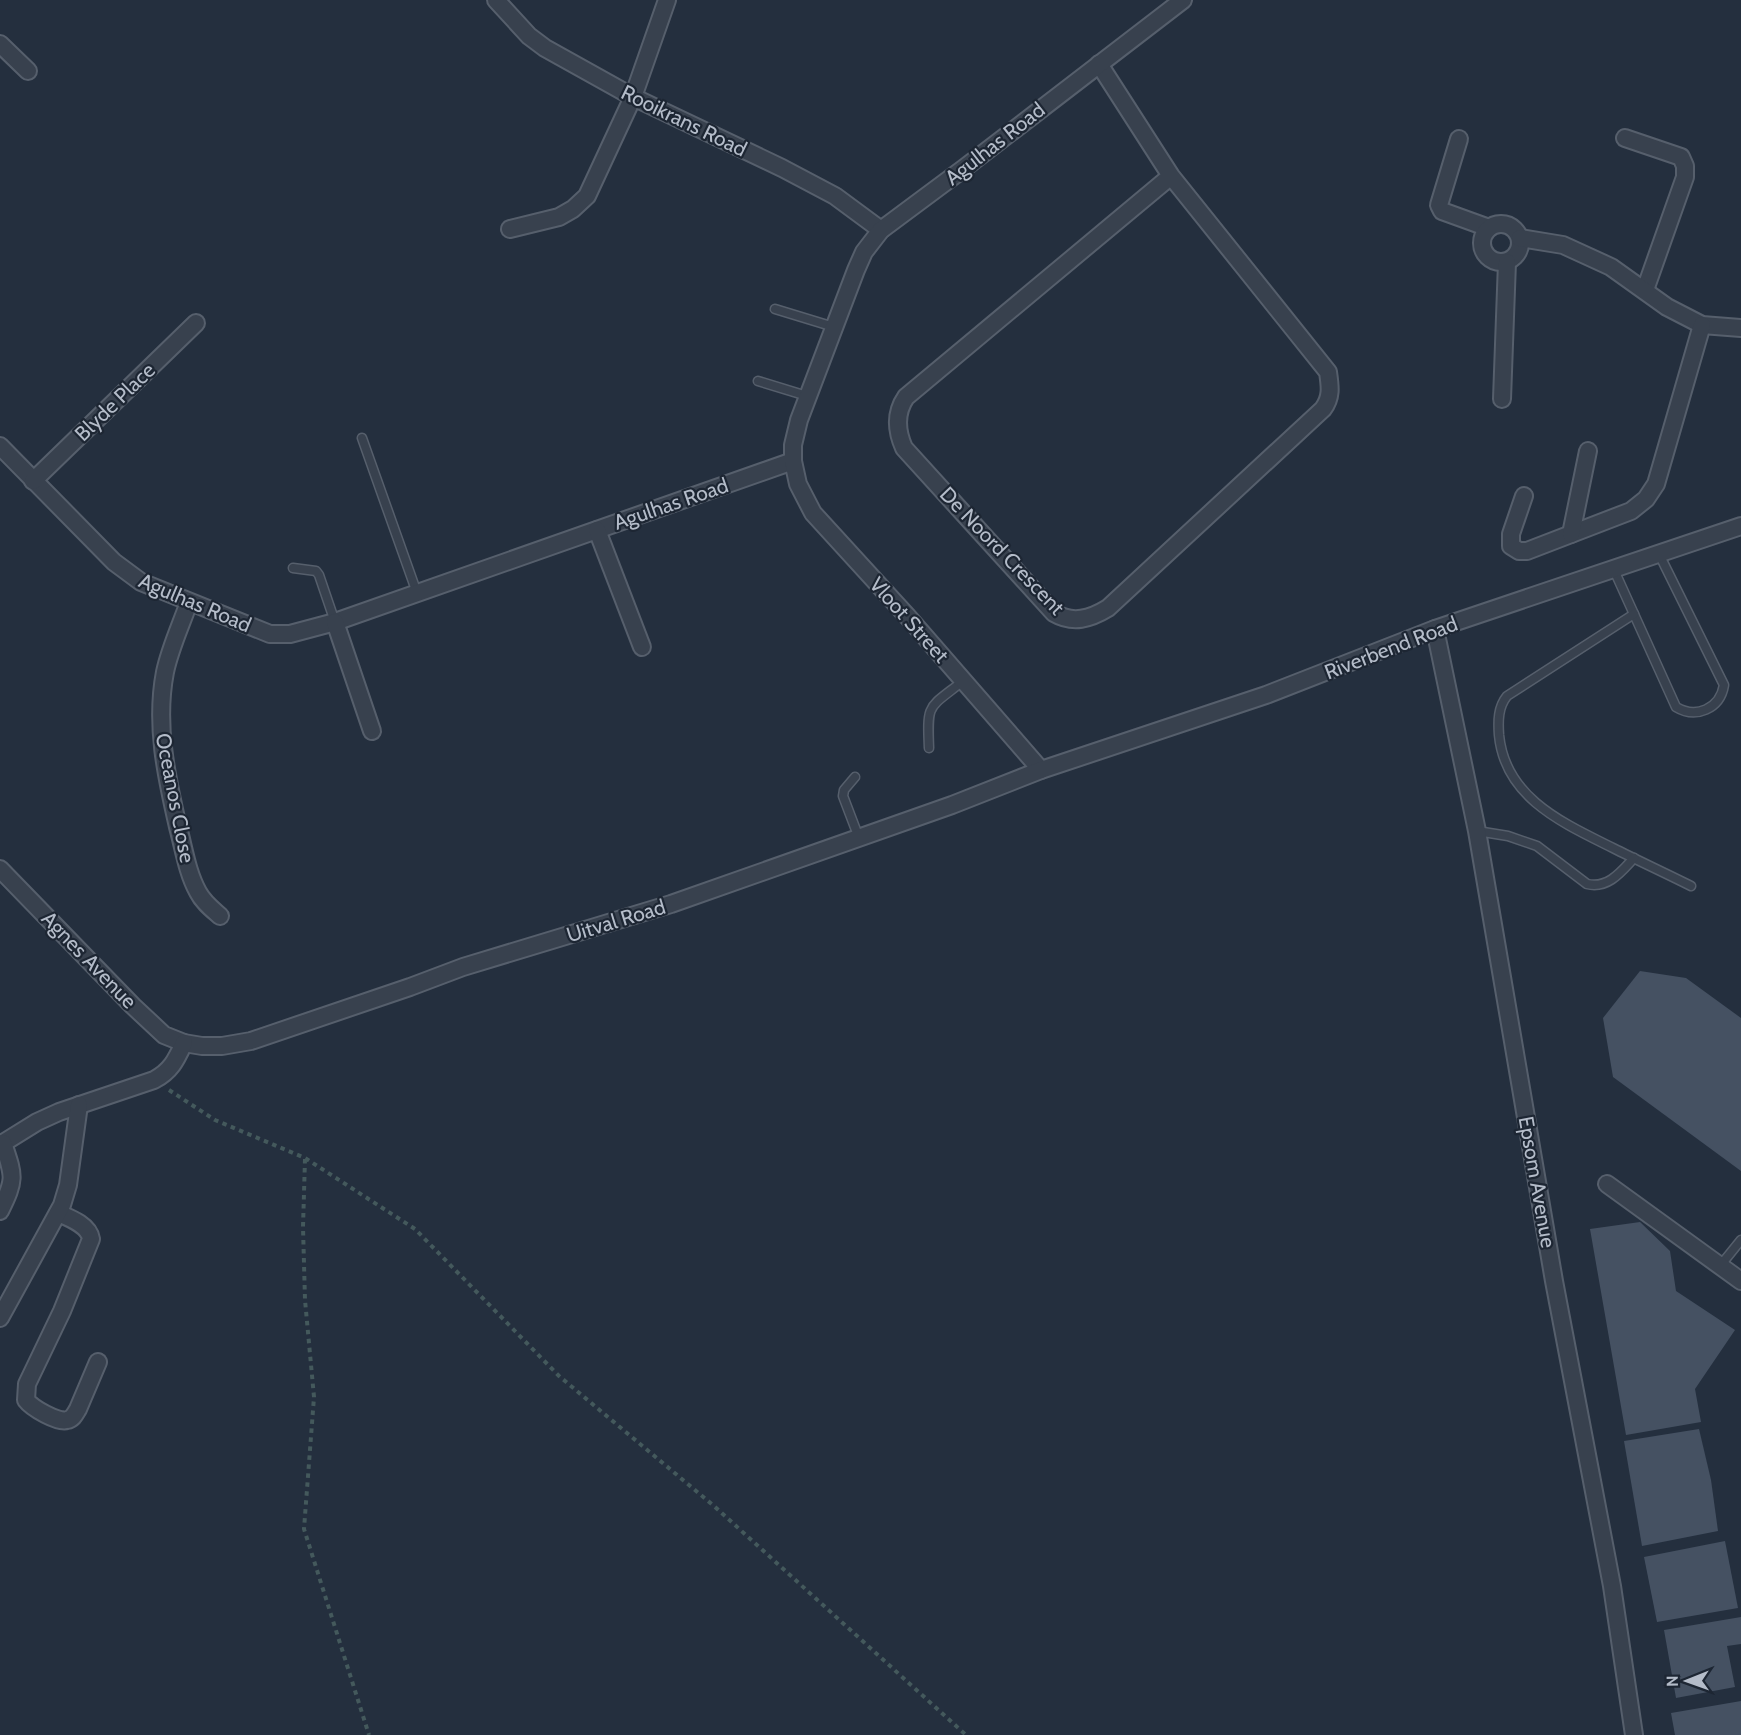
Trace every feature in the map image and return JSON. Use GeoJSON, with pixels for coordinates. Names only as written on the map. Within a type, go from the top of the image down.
{"type":"FeatureCollection","features":[{"type":"Feature","properties":{"kind":"street","name":"Rooikrans Road"},"geometry":{"type":"LineString","coordinates":[[496,0],[529,36],[545,48],[633,97],[782,168],[835,196],[881,230]]}},
{"type":"Feature","properties":{"kind":"street"},"geometry":{"type":"LineString","coordinates":[[510,229],[559,218],[587,196],[633,97],[667,0]]}},
{"type":"Feature","properties":{"kind":"street","name":"Agulhas Road"},"geometry":{"type":"LineString","coordinates":[[0,446],[78,526],[127,572],[156,590],[270,634],[290,634],[335,622],[793,461],[793,445],[798,420],[807,396],[864,252],[881,230],[1183,0]]}},
{"type":"Feature","properties":{"kind":"street"},"geometry":{"type":"LineString","coordinates":[[0,44],[28,71]]}},
{"type":"Feature","properties":{"kind":"street","name":"De Noord Crescent"},"geometry":{"type":"LineString","coordinates":[[1099,64],[1171,176],[1328,372],[1330,398],[1323,409],[1108,609],[1091,617],[1071,620],[1054,613],[904,448],[898,427],[898,413],[906,397],[1171,176]]}},
{"type":"Feature","properties":{"kind":"street"},"geometry":{"type":"LineString","coordinates":[[1625,138],[1681,157],[1685,166],[1685,177],[1645,290]]}},
{"type":"Feature","properties":{"kind":"street"},"geometry":{"type":"LineString","coordinates":[[1459,139],[1439,208],[1489,228]]}},
{"type":"Feature","properties":{"kind":"street"},"geometry":{"type":"LineString","coordinates":[[1504,224],[1516,231],[1520,238],[1518,252],[1514,258],[1499,263],[1492,260],[1483,249],[1482,241],[1489,228],[1504,224]]}},
{"type":"Feature","properties":{"kind":"street"},"geometry":{"type":"LineString","coordinates":[[1520,238],[1563,245],[1611,267],[1667,308],[1702,324],[1741,328]]}},
{"type":"Feature","properties":{"kind":"street"},"geometry":{"type":"LineString","coordinates":[[1502,399],[1507,262]]}},
{"type":"Feature","properties":{"kind":"street","name":"Blyde Place"},"geometry":{"type":"LineString","coordinates":[[33,481],[196,323]]}},
{"type":"Feature","properties":{"kind":"street"},"geometry":{"type":"LineString","coordinates":[[1524,496],[1510,534],[1511,546],[1519,551],[1527,551],[1631,511],[1646,499],[1656,484],[1702,324]]}},
{"type":"Feature","properties":{"kind":"street"},"geometry":{"type":"LineString","coordinates":[[1571,534],[1588,452]]}},
{"type":"Feature","properties":{"kind":"street","name":"Vloot Street"},"geometry":{"type":"LineString","coordinates":[[793,461],[802,494],[813,513],[1041,770]]}},
{"type":"Feature","properties":{"kind":"street","name":"Riverbend Road"},"geometry":{"type":"LineString","coordinates":[[1041,770],[1266,695],[1435,629],[1741,526]]}},
{"type":"Feature","properties":{"kind":"street"},"geometry":{"type":"LineString","coordinates":[[597,530],[642,647]]}},
{"type":"Feature","properties":{"kind":"street","name":"Oceanos Close"},"geometry":{"type":"LineString","coordinates":[[189,602],[165,672],[161,741],[167,780],[188,869],[199,895],[220,916]]}},
{"type":"Feature","properties":{"kind":"street"},"geometry":{"type":"LineString","coordinates":[[335,622],[372,731]]}},
{"type":"Feature","properties":{"kind":"street","name":"Epsom Avenue"},"geometry":{"type":"LineString","coordinates":[[1435,629],[1477,831],[1554,1281],[1612,1586],[1634,1735]]}},
{"type":"Feature","properties":{"kind":"street","name":"Uitval Road"},"geometry":{"type":"LineString","coordinates":[[184,1043],[222,1046],[251,1041],[463,967],[671,904],[952,805],[1041,770]]}},
{"type":"Feature","properties":{"kind":"street"},"geometry":{"type":"LineString","coordinates":[[0,893],[4,873]]}},
{"type":"Feature","properties":{"kind":"street","name":"Agnes Avenue"},"geometry":{"type":"LineString","coordinates":[[4,873],[152,1025],[164,1035],[184,1043]]}},
{"type":"Feature","properties":{"kind":"street"},"geometry":{"type":"LineString","coordinates":[[0,1211],[13,1175],[1,1144],[37,1122],[79,1105],[154,1080],[167,1073],[184,1043]]}},
{"type":"Feature","properties":{"kind":"street"},"geometry":{"type":"LineString","coordinates":[[0,1318],[58,1212],[68,1185],[79,1105]]}},
{"type":"Feature","properties":{"kind":"street"},"geometry":{"type":"LineString","coordinates":[[1607,1184],[1741,1281]]}},
{"type":"Feature","properties":{"kind":"street"},"geometry":{"type":"LineString","coordinates":[[58,1212],[90,1232],[91,1239],[62,1311],[27,1384],[27,1400],[36,1409],[63,1421],[74,1417],[98,1362]]}},
{"type":"Feature","properties":{"kind":"lane"},"geometry":{"type":"LineString","coordinates":[[776,309],[834,327]]}},
{"type":"Feature","properties":{"kind":"lane"},"geometry":{"type":"LineString","coordinates":[[758,381],[807,396]]}},
{"type":"Feature","properties":{"kind":"lane"},"geometry":{"type":"LineString","coordinates":[[362,438],[417,593]]}},
{"type":"Feature","properties":{"kind":"lane"},"geometry":{"type":"LineString","coordinates":[[1614,570],[1676,707],[1692,714],[1699,712],[1716,702],[1722,694],[1724,685],[1659,554]]}},
{"type":"Feature","properties":{"kind":"lane"},"geometry":{"type":"LineString","coordinates":[[293,568],[316,571],[335,622]]}},
{"type":"Feature","properties":{"kind":"lane"},"geometry":{"type":"LineString","coordinates":[[1634,614],[1507,696],[1501,703],[1498,727],[1504,762],[1524,791],[1547,813],[1570,828],[1692,886]]}},
{"type":"Feature","properties":{"kind":"lane"},"geometry":{"type":"LineString","coordinates":[[929,748],[928,718],[931,706],[963,681]]}},
{"type":"Feature","properties":{"kind":"lane"},"geometry":{"type":"LineString","coordinates":[[855,777],[844,790],[843,796],[859,838]]}},
{"type":"Feature","properties":{"kind":"lane"},"geometry":{"type":"LineString","coordinates":[[1477,831],[1508,836],[1531,843],[1587,884],[1605,884],[1634,858]]}},
{"type":"Feature","properties":{"kind":"lane"},"geometry":{"type":"LineString","coordinates":[[1720,1266],[1741,1240]]}},
{"type":"Feature","properties":{"kind":"path"},"geometry":{"type":"LineString","coordinates":[[154,1080],[215,1119],[305,1158],[415,1229],[559,1376],[714,1506],[966,1735]]}},
{"type":"Feature","properties":{"kind":"path"},"geometry":{"type":"LineString","coordinates":[[305,1158],[303,1227],[305,1300],[314,1397],[304,1529],[369,1735]]}},
{"type":"Feature","properties":{"kind":"building"},"geometry":{"type":"Polygon","coordinates":[[[1640,971],[1686,978],[1741,1018],[1741,1171],[1613,1077],[1603,1018],[1640,971]]]}},
{"type":"Feature","properties":{"kind":"building"},"geometry":{"type":"Polygon","coordinates":[[[1640,1222],[1670,1251],[1676,1291],[1735,1330],[1695,1389],[1701,1422],[1626,1435],[1590,1229],[1640,1222]]]}},
{"type":"Feature","properties":{"kind":"building"},"geometry":{"type":"Polygon","coordinates":[[[1699,1429],[1711,1480],[1718,1531],[1642,1546],[1624,1441],[1699,1429]]]}},
{"type":"Feature","properties":{"kind":"building"},"geometry":{"type":"Polygon","coordinates":[[[1725,1541],[1738,1608],[1657,1622],[1644,1557],[1725,1541]]]}},
{"type":"Feature","properties":{"kind":"building"},"geometry":{"type":"Polygon","coordinates":[[[1741,1617],[1741,1644],[1727,1646],[1735,1687],[1676,1698],[1664,1630],[1741,1617]]]}},
{"type":"Feature","properties":{"kind":"building"},"geometry":{"type":"Polygon","coordinates":[[[1741,1701],[1741,1735],[1675,1735],[1671,1713],[1741,1701]]]}}]}
